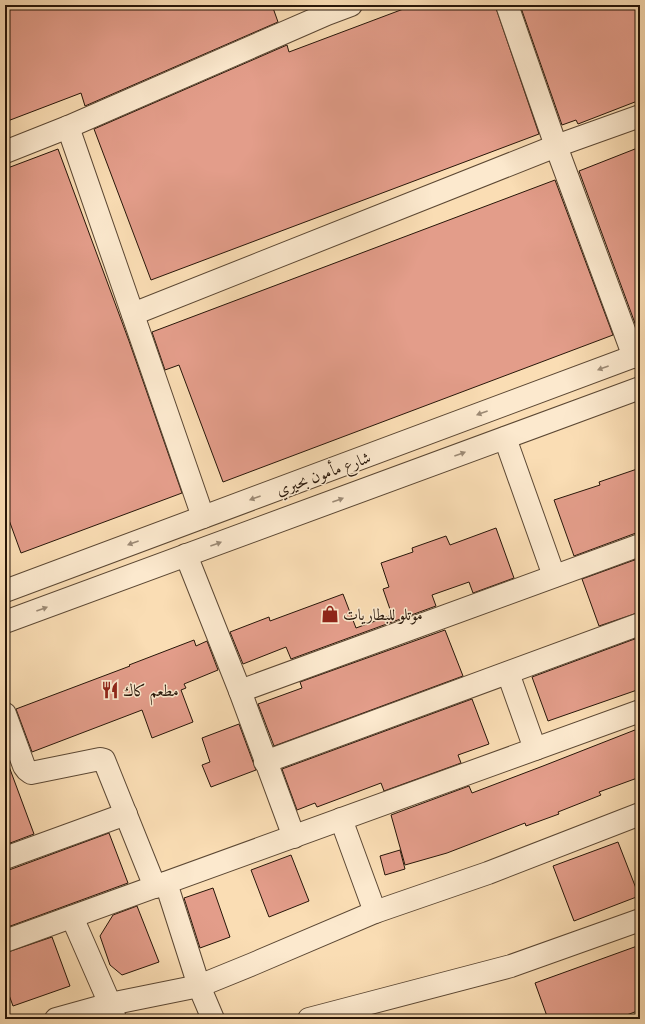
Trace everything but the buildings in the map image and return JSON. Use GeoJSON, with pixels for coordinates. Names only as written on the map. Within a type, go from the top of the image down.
{"type":"FeatureCollection","features":[{"type":"Feature","properties":{"kind":"street"},"geometry":{"type":"LineString","coordinates":[[5,152],[68,127],[325,10],[351,5]]}},
{"type":"Feature","properties":{"kind":"street"},"geometry":{"type":"LineString","coordinates":[[507,5],[556,146],[637,356]]}},
{"type":"Feature","properties":{"kind":"street"},"geometry":{"type":"LineString","coordinates":[[133,314],[556,146],[640,116]]}},
{"type":"Feature","properties":{"kind":"street"},"geometry":{"type":"LineString","coordinates":[[68,127],[203,517]]}},
{"type":"Feature","properties":{"kind":"street","name":"شارع مأمون بحيري"},"geometry":{"type":"LineString","coordinates":[[5,590],[637,356]]}},
{"type":"Feature","properties":{"kind":"street","name":"شارع مأمون بحيري"},"geometry":{"type":"LineString","coordinates":[[5,622],[640,388]]}},
{"type":"Feature","properties":{"kind":"street"},"geometry":{"type":"LineString","coordinates":[[505,438],[554,576]]}},
{"type":"Feature","properties":{"kind":"street"},"geometry":{"type":"LineString","coordinates":[[240,691],[640,545]]}},
{"type":"Feature","properties":{"kind":"street"},"geometry":{"type":"LineString","coordinates":[[186,555],[240,691],[294,837]]}},
{"type":"Feature","properties":{"kind":"street"},"geometry":{"type":"LineString","coordinates":[[265,762],[640,624]]}},
{"type":"Feature","properties":{"kind":"street"},"geometry":{"type":"LineString","coordinates":[[508,673],[535,749]]}},
{"type":"Feature","properties":{"kind":"street"},"geometry":{"type":"LineString","coordinates":[[5,941],[640,711]]}},
{"type":"Feature","properties":{"kind":"street"},"geometry":{"type":"LineString","coordinates":[[5,714],[24,766],[32,773],[100,759],[104,760],[126,814],[161,885],[213,1019]]}},
{"type":"Feature","properties":{"kind":"street"},"geometry":{"type":"LineString","coordinates":[[5,858],[126,814]]}},
{"type":"Feature","properties":{"kind":"street"},"geometry":{"type":"LineString","coordinates":[[56,1019],[113,1012],[199,986],[375,912],[488,873],[640,814]]}},
{"type":"Feature","properties":{"kind":"street"},"geometry":{"type":"LineString","coordinates":[[342,819],[375,912]]}},
{"type":"Feature","properties":{"kind":"street"},"geometry":{"type":"LineString","coordinates":[[72,917],[113,1012]]}},
{"type":"Feature","properties":{"kind":"street"},"geometry":{"type":"LineString","coordinates":[[309,1019],[511,966],[640,920]]}},
{"type":"Feature","properties":{"kind":"place","name":"موتلو للبطاريات"},"geometry":{"type":"Point","coordinates":[330,614]}},
{"type":"Feature","properties":{"kind":"place","name":"مطعم كاك"},"geometry":{"type":"Point","coordinates":[110,690]}}]}
